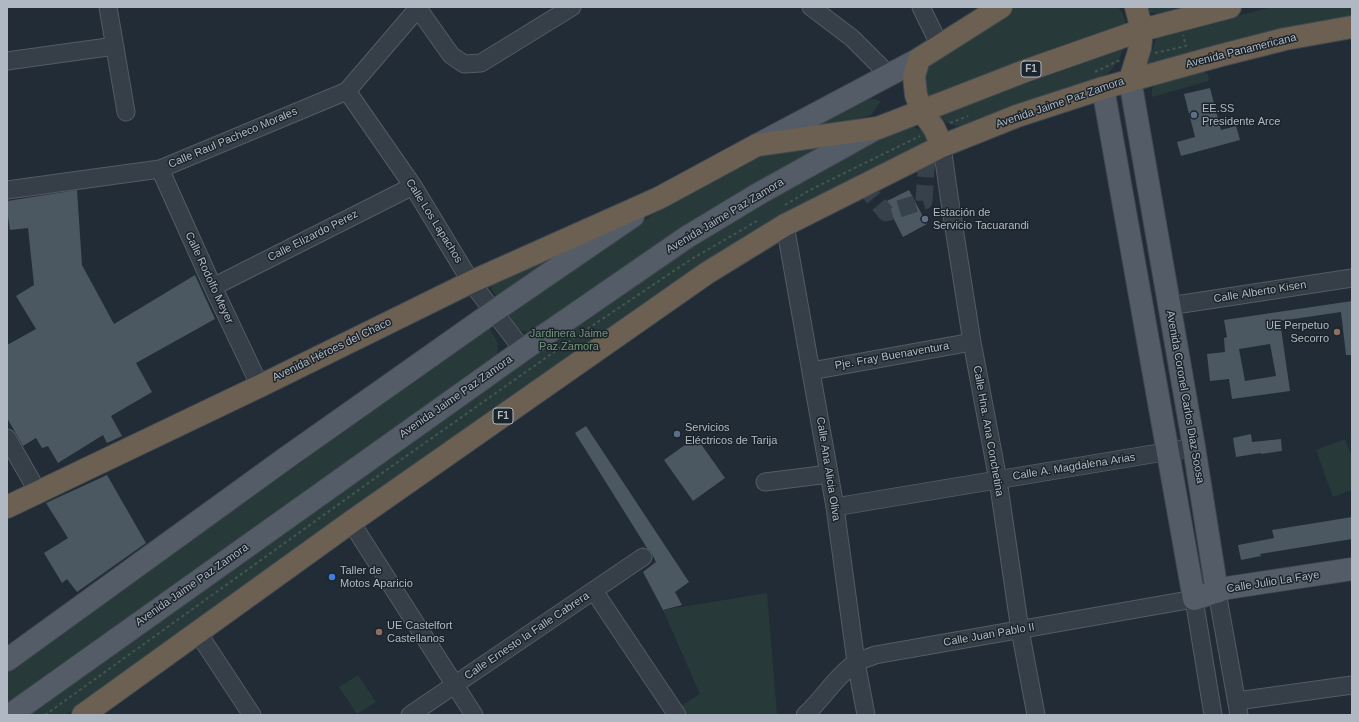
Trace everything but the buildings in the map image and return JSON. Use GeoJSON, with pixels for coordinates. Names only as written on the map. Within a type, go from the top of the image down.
{"type":"FeatureCollection","features":[{"type":"Feature","properties":{"kind":"highway"},"geometry":{"type":"LineString","coordinates":[[942,146],[934,128],[922,111],[916,96],[914,76],[919,59],[1001,7]]}},
{"type":"Feature","properties":{"kind":"highway","name":"Avenida Jaime Paz Zamora"},"geometry":{"type":"LineString","coordinates":[[83,715],[351,522],[707,273],[785,225],[942,146],[1017,116],[1130,80],[1140,48],[1142,30],[1136,7]]}},
{"type":"Feature","properties":{"kind":"highway","name":"F1"},"geometry":{"type":"LineString","coordinates":[[1142,30],[1230,7]]}},
{"type":"Feature","properties":{"kind":"highway","name":"Avenida Panamericana"},"geometry":{"type":"LineString","coordinates":[[1130,80],[1285,39],[1352,27]]}},
{"type":"Feature","properties":{"kind":"highway","name":"Avenida Jaime Paz Zamora"},"geometry":{"type":"LineString","coordinates":[[878,128],[1025,71],[1142,30]]}},
{"type":"Feature","properties":{"kind":"highway","name":"F1"},"geometry":{"type":"LineString","coordinates":[[659,198],[757,145],[878,128]]}},
{"type":"Feature","properties":{"kind":"highway","name":"Avenida Héroes del Chaco"},"geometry":{"type":"LineString","coordinates":[[7,507],[260,386],[471,282],[659,198]]}},
{"type":"Feature","properties":{"kind":"main road"},"geometry":{"type":"LineString","coordinates":[[940,46],[980,7]]}},
{"type":"Feature","properties":{"kind":"main road"},"geometry":{"type":"LineString","coordinates":[[757,145],[919,59]]}},
{"type":"Feature","properties":{"kind":"main road","name":"Avenida Coronel Carlos Diaz Soosa"},"geometry":{"type":"LineString","coordinates":[[1130,80],[1194,447],[1217,592]]}},
{"type":"Feature","properties":{"kind":"main road"},"geometry":{"type":"LineString","coordinates":[[1103,88],[1194,599]]}},
{"type":"Feature","properties":{"kind":"main road","name":"Avenida Jaime Paz Zamora"},"geometry":{"type":"LineString","coordinates":[[10,715],[523,350],[687,237],[760,193],[878,128]]}},
{"type":"Feature","properties":{"kind":"main road"},"geometry":{"type":"LineString","coordinates":[[7,660],[286,458],[493,312],[659,198]]}},
{"type":"Feature","properties":{"kind":"main road","name":"Calle Julio La Faye"},"geometry":{"type":"LineString","coordinates":[[1194,599],[1227,588],[1352,569]]}},
{"type":"Feature","properties":{"kind":"street"},"geometry":{"type":"LineString","coordinates":[[108,7],[126,112]]}},
{"type":"Feature","properties":{"kind":"street"},"geometry":{"type":"LineString","coordinates":[[418,7],[451,55],[464,64],[481,63],[572,7]]}},
{"type":"Feature","properties":{"kind":"street","name":"Calle Raul Pacheco Morales"},"geometry":{"type":"LineString","coordinates":[[7,190],[160,169],[347,91],[418,7]]}},
{"type":"Feature","properties":{"kind":"street"},"geometry":{"type":"LineString","coordinates":[[811,7],[852,38],[889,76]]}},
{"type":"Feature","properties":{"kind":"street"},"geometry":{"type":"LineString","coordinates":[[921,7],[940,46]]}},
{"type":"Feature","properties":{"kind":"street"},"geometry":{"type":"LineString","coordinates":[[7,61],[115,46]]}},
{"type":"Feature","properties":{"kind":"street","name":"Calle Los Lapachos"},"geometry":{"type":"LineString","coordinates":[[347,91],[413,186],[471,282],[523,350]]}},
{"type":"Feature","properties":{"kind":"street","name":"Calle Hna. Ana Conchetina"},"geometry":{"type":"LineString","coordinates":[[942,146],[972,342],[998,480],[1020,630],[1036,715]]}},
{"type":"Feature","properties":{"kind":"street","name":"Calle Rodolfo Meyer"},"geometry":{"type":"LineString","coordinates":[[160,169],[213,287],[260,386]]}},
{"type":"Feature","properties":{"kind":"street","name":"Calle Elizardo Perez"},"geometry":{"type":"LineString","coordinates":[[213,287],[413,186]]}},
{"type":"Feature","properties":{"kind":"street","name":"Calle Ana Alicia Oliva"},"geometry":{"type":"LineString","coordinates":[[785,225],[835,508],[856,662],[866,715]]}},
{"type":"Feature","properties":{"kind":"street","name":"Calle Alberto Kisen"},"geometry":{"type":"LineString","coordinates":[[1169,306],[1352,278]]}},
{"type":"Feature","properties":{"kind":"street","name":"Pje. Fray Buenaventura"},"geometry":{"type":"LineString","coordinates":[[812,371],[972,342]]}},
{"type":"Feature","properties":{"kind":"street"},"geometry":{"type":"LineString","coordinates":[[7,438],[38,492]]}},
{"type":"Feature","properties":{"kind":"street","name":"Calle A. Magdalena Arias"},"geometry":{"type":"LineString","coordinates":[[835,508],[1194,447]]}},
{"type":"Feature","properties":{"kind":"street"},"geometry":{"type":"LineString","coordinates":[[765,482],[829,474]]}},
{"type":"Feature","properties":{"kind":"street"},"geometry":{"type":"LineString","coordinates":[[351,522],[474,715]]}},
{"type":"Feature","properties":{"kind":"street","name":"Calle Ernesto la Falle Cabrera"},"geometry":{"type":"LineString","coordinates":[[410,715],[643,558]]}},
{"type":"Feature","properties":{"kind":"street"},"geometry":{"type":"LineString","coordinates":[[594,591],[677,715]]}},
{"type":"Feature","properties":{"kind":"street","name":"Avenida Coronel Carlos Diaz Soosa"},"geometry":{"type":"LineString","coordinates":[[1217,592],[1238,708]]}},
{"type":"Feature","properties":{"kind":"street"},"geometry":{"type":"LineString","coordinates":[[1194,599],[1213,715]]}},
{"type":"Feature","properties":{"kind":"street","name":"Calle Juan Pablo II"},"geometry":{"type":"LineString","coordinates":[[806,715],[814,708],[842,674],[856,662],[875,655],[1194,599]]}},
{"type":"Feature","properties":{"kind":"street"},"geometry":{"type":"LineString","coordinates":[[198,633],[252,715]]}},
{"type":"Feature","properties":{"kind":"street"},"geometry":{"type":"LineString","coordinates":[[1238,708],[1352,685]]}},
{"type":"Feature","properties":{"kind":"green space"},"geometry":{"type":"Polygon","coordinates":[[[1014,7],[1118,7],[1123,14],[1126,25],[926,98],[925,75],[940,54],[1014,7]]]}},
{"type":"Feature","properties":{"kind":"green space"},"geometry":{"type":"Polygon","coordinates":[[[1149,7],[1197,7],[1164,15],[1148,12],[1149,7]]]}},
{"type":"Feature","properties":{"kind":"green space"},"geometry":{"type":"Polygon","coordinates":[[[1272,7],[1352,7],[1352,17],[1146,67],[1157,37],[1272,7]]]}},
{"type":"Feature","properties":{"kind":"green space"},"geometry":{"type":"Polygon","coordinates":[[[1124,47],[1113,68],[1095,83],[971,126],[953,125],[946,122],[939,116],[1124,47]]]}},
{"type":"Feature","properties":{"kind":"green space"},"geometry":{"type":"Polygon","coordinates":[[[1203,72],[1208,74],[1209,81],[1152,97],[1152,88],[1157,85],[1203,72]]]}},
{"type":"Feature","properties":{"kind":"green space"},"geometry":{"type":"Polygon","coordinates":[[[870,98],[881,101],[871,115],[846,122],[806,128],[870,98]]]}},
{"type":"Feature","properties":{"kind":"green space","name":"Jardinera Jaime Paz Zamora"},"geometry":{"type":"Polygon","coordinates":[[[913,127],[927,132],[931,143],[336,522],[65,715],[22,715],[660,266],[778,194],[898,130],[913,127]]]}},
{"type":"Feature","properties":{"kind":"green space","name":"Jardinera Jaime Paz Zamora"},"geometry":{"type":"Polygon","coordinates":[[[831,141],[694,223],[529,332],[515,329],[507,316],[653,214],[754,153],[831,141]]]}},
{"type":"Feature","properties":{"kind":"green space"},"geometry":{"type":"Polygon","coordinates":[[[547,261],[549,267],[500,300],[491,289],[493,283],[540,262],[547,261]]]}},
{"type":"Feature","properties":{"kind":"green space","name":"Jardinera Jaime Paz Zamora"},"geometry":{"type":"Polygon","coordinates":[[[489,328],[498,343],[497,357],[7,707],[7,672],[489,328]]]}},
{"type":"Feature","properties":{"kind":"green space"},"geometry":{"type":"Polygon","coordinates":[[[1345,439],[1352,457],[1352,490],[1333,497],[1316,450],[1345,439]]]}},
{"type":"Feature","properties":{"kind":"green space"},"geometry":{"type":"Polygon","coordinates":[[[767,593],[777,715],[685,715],[679,707],[700,694],[663,610],[767,593]]]}},
{"type":"Feature","properties":{"kind":"green space"},"geometry":{"type":"Polygon","coordinates":[[[358,675],[376,702],[357,714],[339,687],[358,675]]]}},
{"type":"Feature","properties":{"kind":"tunnel"},"geometry":{"type":"LineString","coordinates":[[863,185],[886,213],[924,201],[927,153]]}},
{"type":"Feature","properties":{"kind":"place","name":"EE.SS Presidente Arce"},"geometry":{"type":"Point","coordinates":[1194,115]}},
{"type":"Feature","properties":{"kind":"place","name":"Estación de Servicio Tacuarandi"},"geometry":{"type":"Point","coordinates":[925,219]}},
{"type":"Feature","properties":{"kind":"place","name":"UE Perpetuo Secorro"},"geometry":{"type":"Point","coordinates":[1337,332]}},
{"type":"Feature","properties":{"kind":"place","name":"Servicios Eléctricos de Tarija"},"geometry":{"type":"Point","coordinates":[677,434]}},
{"type":"Feature","properties":{"kind":"place","name":"Taller de Motos Aparicio"},"geometry":{"type":"Point","coordinates":[332,577]}},
{"type":"Feature","properties":{"kind":"place","name":"UE Castelfort Castellanos"},"geometry":{"type":"Point","coordinates":[379,632]}}]}
